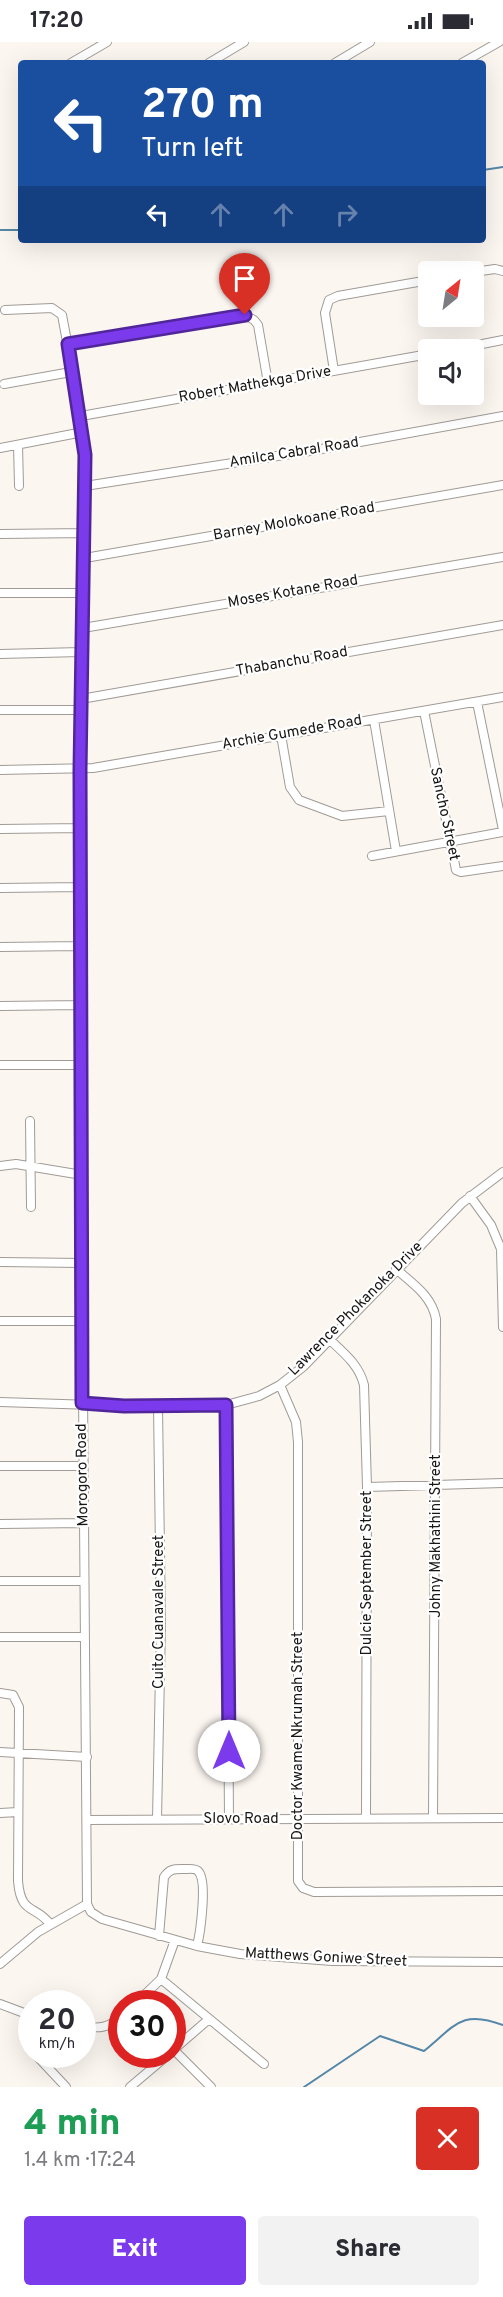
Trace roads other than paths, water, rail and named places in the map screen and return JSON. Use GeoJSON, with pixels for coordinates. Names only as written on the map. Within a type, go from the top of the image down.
{"type":"FeatureCollection","features":[{"type":"Feature","properties":{"kind":"street"},"geometry":{"type":"LineString","coordinates":[[76,60],[107,42]]}},
{"type":"Feature","properties":{"kind":"street"},"geometry":{"type":"LineString","coordinates":[[214,60],[244,42]]}},
{"type":"Feature","properties":{"kind":"street"},"geometry":{"type":"LineString","coordinates":[[340,60],[370,42]]}},
{"type":"Feature","properties":{"kind":"street"},"geometry":{"type":"LineString","coordinates":[[467,60],[499,42]]}},
{"type":"Feature","properties":{"kind":"street"},"geometry":{"type":"LineString","coordinates":[[484,271],[495,269],[503,271]]}},
{"type":"Feature","properties":{"kind":"street"},"geometry":{"type":"LineString","coordinates":[[334,370],[325,313],[329,300],[338,296],[418,282]]}},
{"type":"Feature","properties":{"kind":"street","name":"Morogoro Road"},"geometry":{"type":"LineString","coordinates":[[5,309],[48,308],[58,310],[63,318],[83,432],[85,533],[81,652],[80,1005],[87,1904]]}},
{"type":"Feature","properties":{"kind":"street"},"geometry":{"type":"LineString","coordinates":[[68,344],[245,315],[258,325],[268,383]]}},
{"type":"Feature","properties":{"kind":"street"},"geometry":{"type":"LineString","coordinates":[[484,344],[503,340]]}},
{"type":"Feature","properties":{"kind":"street","name":"Robert Mathekga Drive"},"geometry":{"type":"LineString","coordinates":[[81,416],[418,356]]}},
{"type":"Feature","properties":{"kind":"street"},"geometry":{"type":"LineString","coordinates":[[4,384],[71,372]]}},
{"type":"Feature","properties":{"kind":"street","name":"Amilca Cabral Road"},"geometry":{"type":"LineString","coordinates":[[85,486],[316,450],[503,416]]}},
{"type":"Feature","properties":{"kind":"street"},"geometry":{"type":"LineString","coordinates":[[0,448],[83,432]]}},
{"type":"Feature","properties":{"kind":"street"},"geometry":{"type":"LineString","coordinates":[[18,445],[19,486]]}},
{"type":"Feature","properties":{"kind":"street","name":"Barney Molokoane Road"},"geometry":{"type":"LineString","coordinates":[[84,558],[503,485]]}},
{"type":"Feature","properties":{"kind":"street"},"geometry":{"type":"LineString","coordinates":[[0,534],[85,533]]}},
{"type":"Feature","properties":{"kind":"street","name":"Moses Kotane Road"},"geometry":{"type":"LineString","coordinates":[[82,628],[503,556]]}},
{"type":"Feature","properties":{"kind":"street"},"geometry":{"type":"LineString","coordinates":[[0,593],[83,593]]}},
{"type":"Feature","properties":{"kind":"street","name":"Thabanchu Road"},"geometry":{"type":"LineString","coordinates":[[81,699],[503,625]]}},
{"type":"Feature","properties":{"kind":"street"},"geometry":{"type":"LineString","coordinates":[[0,654],[81,652]]}},
{"type":"Feature","properties":{"kind":"street","name":"Archie Gumede Road"},"geometry":{"type":"LineString","coordinates":[[0,770],[80,770],[503,697]]}},
{"type":"Feature","properties":{"kind":"street"},"geometry":{"type":"LineString","coordinates":[[372,856],[503,831],[477,702]]}},
{"type":"Feature","properties":{"kind":"street"},"geometry":{"type":"LineString","coordinates":[[0,710],[81,710]]}},
{"type":"Feature","properties":{"kind":"street","name":"Sancho Street"},"geometry":{"type":"LineString","coordinates":[[424,711],[456,869],[458,872],[503,866]]}},
{"type":"Feature","properties":{"kind":"street"},"geometry":{"type":"LineString","coordinates":[[374,720],[396,851]]}},
{"type":"Feature","properties":{"kind":"street"},"geometry":{"type":"LineString","coordinates":[[280,735],[291,791],[299,800],[342,816],[389,811]]}},
{"type":"Feature","properties":{"kind":"street"},"geometry":{"type":"LineString","coordinates":[[0,829],[81,828]]}},
{"type":"Feature","properties":{"kind":"street"},"geometry":{"type":"LineString","coordinates":[[0,888],[81,887]]}},
{"type":"Feature","properties":{"kind":"street"},"geometry":{"type":"LineString","coordinates":[[0,947],[80,946]]}},
{"type":"Feature","properties":{"kind":"street"},"geometry":{"type":"LineString","coordinates":[[0,1006],[80,1005]]}},
{"type":"Feature","properties":{"kind":"street"},"geometry":{"type":"LineString","coordinates":[[0,1065],[81,1065]]}},
{"type":"Feature","properties":{"kind":"street"},"geometry":{"type":"LineString","coordinates":[[30,1121],[31,1207]]}},
{"type":"Feature","properties":{"kind":"street"},"geometry":{"type":"LineString","coordinates":[[0,1166],[7,1164],[82,1175]]}},
{"type":"Feature","properties":{"kind":"street","name":"Lawrence Phokanoka Drive"},"geometry":{"type":"LineString","coordinates":[[0,1402],[158,1406],[226,1405],[259,1396],[280,1385],[304,1366],[396,1269],[470,1196],[503,1172]]}},
{"type":"Feature","properties":{"kind":"street"},"geometry":{"type":"LineString","coordinates":[[470,1196],[490,1225],[501,1249],[503,1327]]}},
{"type":"Feature","properties":{"kind":"street"},"geometry":{"type":"LineString","coordinates":[[0,1262],[82,1263]]}},
{"type":"Feature","properties":{"kind":"street","name":"Johny Makhathini Street"},"geometry":{"type":"LineString","coordinates":[[396,1269],[427,1298],[434,1311],[436,1328],[433,1818]]}},
{"type":"Feature","properties":{"kind":"street"},"geometry":{"type":"LineString","coordinates":[[0,1321],[82,1322]]}},
{"type":"Feature","properties":{"kind":"street","name":"Dulcie September Street"},"geometry":{"type":"LineString","coordinates":[[330,1340],[355,1364],[364,1385],[368,1486],[366,1818]]}},
{"type":"Feature","properties":{"kind":"street","name":"Doctor Kwame Nkrumah Street"},"geometry":{"type":"LineString","coordinates":[[280,1385],[298,1432],[298,1881],[308,1891],[503,1892]]}},
{"type":"Feature","properties":{"kind":"street"},"geometry":{"type":"LineString","coordinates":[[226,1405],[229,1819]]}},
{"type":"Feature","properties":{"kind":"street","name":"Cuito Cuanavale Street"},"geometry":{"type":"LineString","coordinates":[[157,1819],[161,1625],[158,1406]]}},
{"type":"Feature","properties":{"kind":"street"},"geometry":{"type":"LineString","coordinates":[[0,1466],[82,1466]]}},
{"type":"Feature","properties":{"kind":"street"},"geometry":{"type":"LineString","coordinates":[[368,1486],[503,1483]]}},
{"type":"Feature","properties":{"kind":"street"},"geometry":{"type":"LineString","coordinates":[[0,1524],[83,1523]]}},
{"type":"Feature","properties":{"kind":"street"},"geometry":{"type":"LineString","coordinates":[[0,1581],[84,1581]]}},
{"type":"Feature","properties":{"kind":"street"},"geometry":{"type":"LineString","coordinates":[[0,1637],[84,1637]]}},
{"type":"Feature","properties":{"kind":"street"},"geometry":{"type":"LineString","coordinates":[[0,1693],[13,1695],[18,1703],[18,1881],[20,1894],[26,1906],[46,1918],[50,1924]]}},
{"type":"Feature","properties":{"kind":"street"},"geometry":{"type":"LineString","coordinates":[[0,1752],[87,1757]]}},
{"type":"Feature","properties":{"kind":"street"},"geometry":{"type":"LineString","coordinates":[[0,1813],[18,1812]]}},
{"type":"Feature","properties":{"kind":"street","name":"Slovo Road"},"geometry":{"type":"LineString","coordinates":[[87,1820],[503,1818]]}},
{"type":"Feature","properties":{"kind":"street"},"geometry":{"type":"LineString","coordinates":[[159,1936],[164,1877],[170,1870],[194,1869],[199,1872],[203,1881],[201,1929],[197,1946]]}},
{"type":"Feature","properties":{"kind":"street"},"geometry":{"type":"LineString","coordinates":[[0,1965],[25,1942],[50,1924],[87,1904]]}},
{"type":"Feature","properties":{"kind":"street","name":"Matthews Goniwe Street"},"geometry":{"type":"LineString","coordinates":[[87,1904],[91,1912],[102,1919],[226,1953],[307,1960],[503,1962]]}},
{"type":"Feature","properties":{"kind":"street"},"geometry":{"type":"LineString","coordinates":[[150,1990],[161,1979],[175,1940]]}},
{"type":"Feature","properties":{"kind":"street"},"geometry":{"type":"LineString","coordinates":[[161,1979],[264,2064]]}},
{"type":"Feature","properties":{"kind":"street"},"geometry":{"type":"LineString","coordinates":[[0,2004],[18,2011]]}},
{"type":"Feature","properties":{"kind":"street"},"geometry":{"type":"LineString","coordinates":[[186,2039],[209,2019]]}},
{"type":"Feature","properties":{"kind":"street"},"geometry":{"type":"LineString","coordinates":[[186,2065],[211,2087]]}},
{"type":"Feature","properties":{"kind":"street"},"geometry":{"type":"LineString","coordinates":[[48,2068],[66,2087]]}},
{"type":"Feature","properties":{"kind":"street"},"geometry":{"type":"LineString","coordinates":[[130,2087],[152,2068]]}},
{"type":"Feature","properties":{"kind":"waterway"},"geometry":{"type":"LineString","coordinates":[[486,170],[503,167]]}},
{"type":"Feature","properties":{"kind":"waterway"},"geometry":{"type":"LineString","coordinates":[[0,230],[18,230]]}},
{"type":"Feature","properties":{"kind":"waterway"},"geometry":{"type":"LineString","coordinates":[[304,2087],[380,2036],[424,2051],[459,2023],[468,2020],[489,2020],[503,2025]]}}]}
